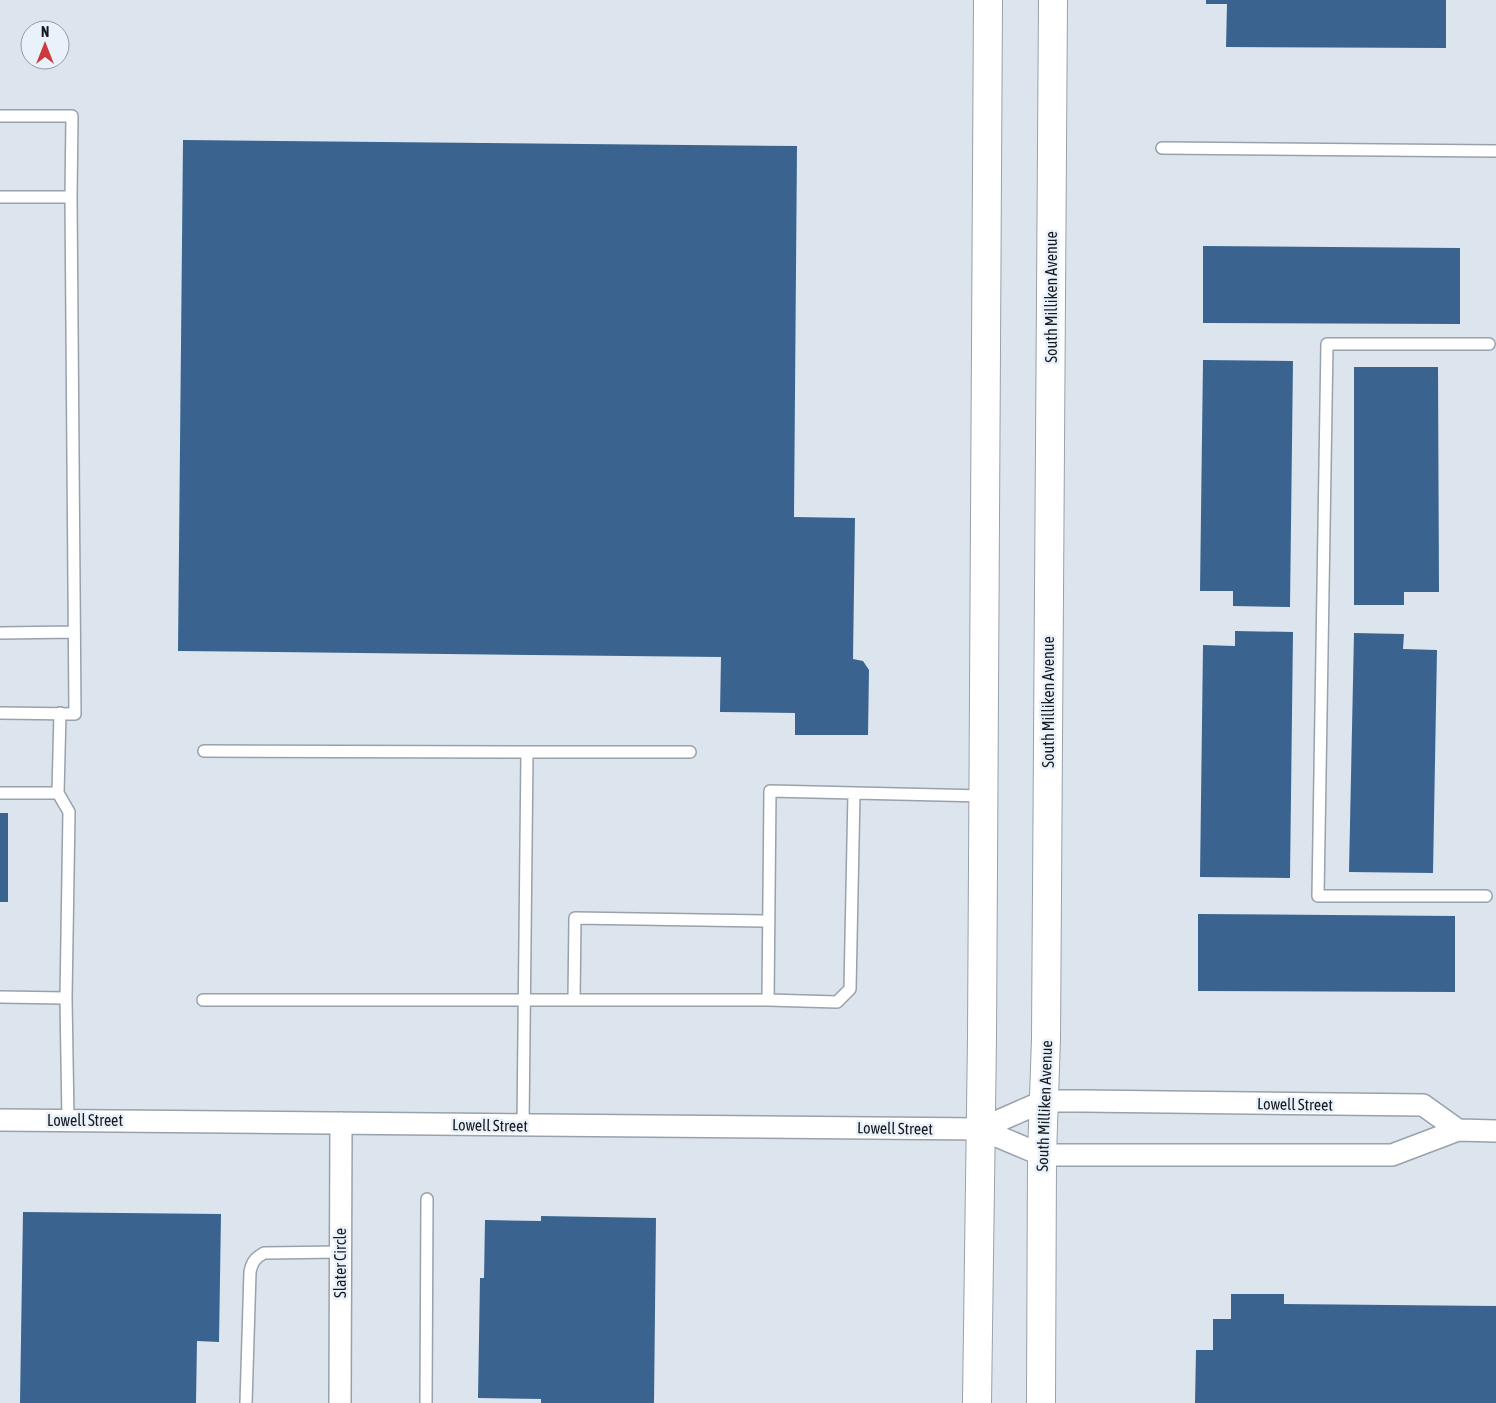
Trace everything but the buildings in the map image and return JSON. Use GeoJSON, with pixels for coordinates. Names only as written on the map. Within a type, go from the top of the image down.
{"type":"FeatureCollection","features":[{"type":"Feature","properties":{"kind":"main road"},"geometry":{"type":"LineString","coordinates":[[977,1403],[988,0]]}},
{"type":"Feature","properties":{"kind":"main road","name":"South Milliken Avenue"},"geometry":{"type":"LineString","coordinates":[[1041,1403],[1053,0]]}},
{"type":"Feature","properties":{"kind":"street","name":"Lowell Street"},"geometry":{"type":"LineString","coordinates":[[980,1129],[1044,1101],[1423,1105],[1458,1130]]}},
{"type":"Feature","properties":{"kind":"street","name":"Lowell Street"},"geometry":{"type":"LineString","coordinates":[[0,1120],[980,1129],[1042,1156],[1392,1155],[1458,1130],[1496,1131]]}},
{"type":"Feature","properties":{"kind":"street","name":"Slater Circle"},"geometry":{"type":"LineString","coordinates":[[340,1403],[341,1123]]}},
{"type":"Feature","properties":{"kind":"lane"},"geometry":{"type":"LineString","coordinates":[[0,116],[72,116],[75,714],[0,713]]}},
{"type":"Feature","properties":{"kind":"lane"},"geometry":{"type":"LineString","coordinates":[[1162,148],[1496,151]]}},
{"type":"Feature","properties":{"kind":"lane"},"geometry":{"type":"LineString","coordinates":[[0,197],[71,197]]}},
{"type":"Feature","properties":{"kind":"lane"},"geometry":{"type":"LineString","coordinates":[[1486,896],[1318,896],[1327,344],[1489,344]]}},
{"type":"Feature","properties":{"kind":"lane"},"geometry":{"type":"LineString","coordinates":[[0,633],[74,632]]}},
{"type":"Feature","properties":{"kind":"lane"},"geometry":{"type":"LineString","coordinates":[[60,713],[58,793],[69,812],[66,998],[68,1120]]}},
{"type":"Feature","properties":{"kind":"lane"},"geometry":{"type":"LineString","coordinates":[[204,751],[690,752]]}},
{"type":"Feature","properties":{"kind":"lane"},"geometry":{"type":"LineString","coordinates":[[523,1125],[527,752]]}},
{"type":"Feature","properties":{"kind":"lane"},"geometry":{"type":"LineString","coordinates":[[768,1000],[770,791],[983,796]]}},
{"type":"Feature","properties":{"kind":"lane"},"geometry":{"type":"LineString","coordinates":[[0,793],[58,793]]}},
{"type":"Feature","properties":{"kind":"lane"},"geometry":{"type":"LineString","coordinates":[[203,1000],[768,1000],[837,1002],[850,989],[854,793]]}},
{"type":"Feature","properties":{"kind":"lane"},"geometry":{"type":"LineString","coordinates":[[574,1000],[576,918],[769,921]]}},
{"type":"Feature","properties":{"kind":"lane"},"geometry":{"type":"LineString","coordinates":[[0,997],[66,998]]}},
{"type":"Feature","properties":{"kind":"lane"},"geometry":{"type":"LineString","coordinates":[[426,1199],[426,1403]]}},
{"type":"Feature","properties":{"kind":"lane"},"geometry":{"type":"LineString","coordinates":[[246,1403],[251,1264],[256,1257],[264,1253],[340,1252]]}}]}
